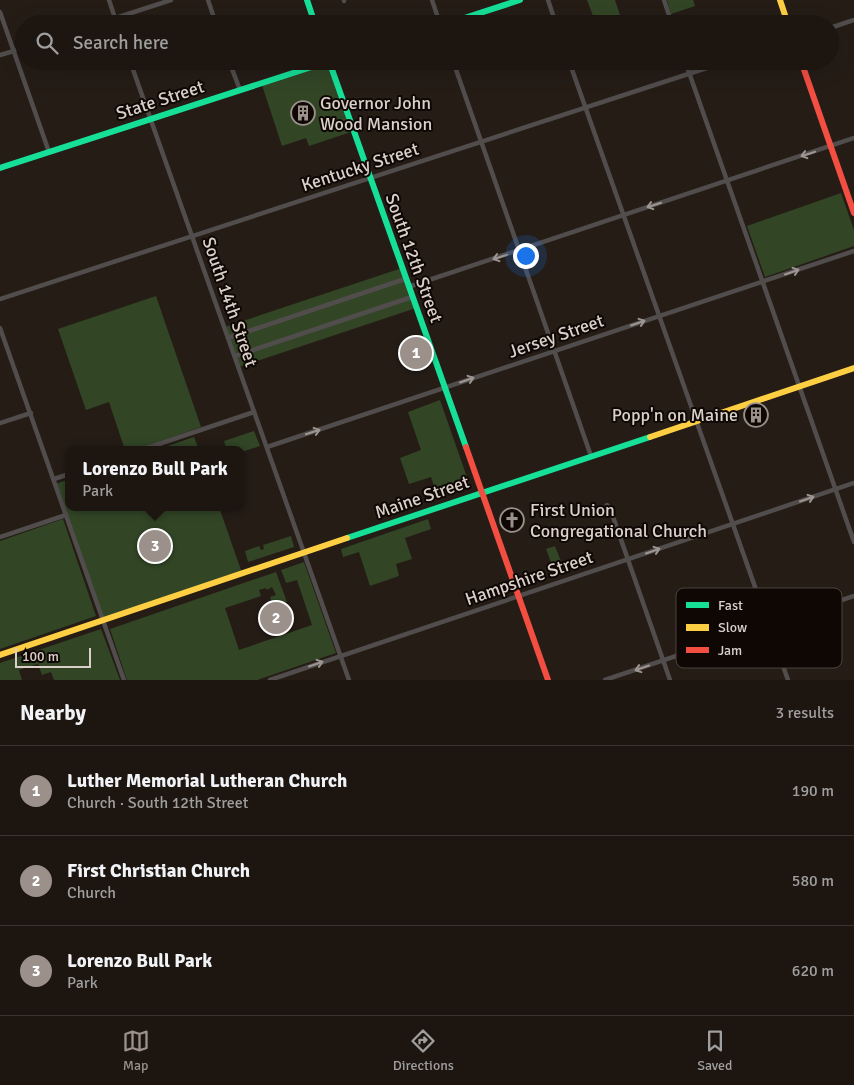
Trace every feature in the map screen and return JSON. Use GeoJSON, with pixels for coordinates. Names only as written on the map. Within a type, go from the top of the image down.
{"type":"FeatureCollection","features":[{"type":"Feature","properties":{"kind":"street"},"geometry":{"type":"LineString","coordinates":[[109,0],[114,15]]}},
{"type":"Feature","properties":{"kind":"street"},"geometry":{"type":"LineString","coordinates":[[124,15],[171,0]]}},
{"type":"Feature","properties":{"kind":"street"},"geometry":{"type":"LineString","coordinates":[[208,0],[213,15]]}},
{"type":"Feature","properties":{"kind":"street"},"geometry":{"type":"LineString","coordinates":[[307,0],[312,15]]}},
{"type":"Feature","properties":{"kind":"street"},"geometry":{"type":"LineString","coordinates":[[432,0],[437,15]]}},
{"type":"Feature","properties":{"kind":"street"},"geometry":{"type":"LineString","coordinates":[[474,15],[520,0]]}},
{"type":"Feature","properties":{"kind":"street"},"geometry":{"type":"LineString","coordinates":[[548,0],[553,15]]}},
{"type":"Feature","properties":{"kind":"street"},"geometry":{"type":"LineString","coordinates":[[664,0],[669,15]]}},
{"type":"Feature","properties":{"kind":"street"},"geometry":{"type":"LineString","coordinates":[[780,0],[785,15]]}},
{"type":"Feature","properties":{"kind":"street"},"geometry":{"type":"LineString","coordinates":[[0,12],[15,54]]}},
{"type":"Feature","properties":{"kind":"street"},"geometry":{"type":"LineString","coordinates":[[839,25],[854,20]]}},
{"type":"Feature","properties":{"kind":"street"},"geometry":{"type":"LineString","coordinates":[[0,55],[14,51]]}},
{"type":"Feature","properties":{"kind":"street"},"geometry":{"type":"LineString","coordinates":[[21,70],[49,152]]}},
{"type":"Feature","properties":{"kind":"street","name":"South 14th Street"},"geometry":{"type":"LineString","coordinates":[[133,70],[349,680]]}},
{"type":"Feature","properties":{"kind":"street"},"geometry":{"type":"LineString","coordinates":[[233,70],[240,90]]}},
{"type":"Feature","properties":{"kind":"street","name":"State Street"},"geometry":{"type":"LineString","coordinates":[[0,168],[301,70]]}},
{"type":"Feature","properties":{"kind":"street","name":"South 12th Street"},"geometry":{"type":"LineString","coordinates":[[332,70],[548,680]]}},
{"type":"Feature","properties":{"kind":"street"},"geometry":{"type":"LineString","coordinates":[[456,70],[591,456]]}},
{"type":"Feature","properties":{"kind":"street"},"geometry":{"type":"LineString","coordinates":[[573,70],[755,588]]}},
{"type":"Feature","properties":{"kind":"street"},"geometry":{"type":"LineString","coordinates":[[688,70],[854,542]]}},
{"type":"Feature","properties":{"kind":"street","name":"Kentucky Street"},"geometry":{"type":"LineString","coordinates":[[0,299],[702,70]]}},
{"type":"Feature","properties":{"kind":"street"},"geometry":{"type":"LineString","coordinates":[[804,70],[854,213]]}},
{"type":"Feature","properties":{"kind":"street"},"geometry":{"type":"LineString","coordinates":[[408,287],[854,138]]}},
{"type":"Feature","properties":{"kind":"street","name":"Jersey Street"},"geometry":{"type":"LineString","coordinates":[[267,447],[854,251]]}},
{"type":"Feature","properties":{"kind":"street"},"geometry":{"type":"LineString","coordinates":[[228,338],[405,279]]}},
{"type":"Feature","properties":{"kind":"street"},"geometry":{"type":"LineString","coordinates":[[235,356],[412,297]]}},
{"type":"Feature","properties":{"kind":"street"},"geometry":{"type":"LineString","coordinates":[[0,328],[124,680]]}},
{"type":"Feature","properties":{"kind":"street","name":"Maine Street"},"geometry":{"type":"LineString","coordinates":[[0,655],[854,368]]}},
{"type":"Feature","properties":{"kind":"street"},"geometry":{"type":"LineString","coordinates":[[153,446],[254,412]]}},
{"type":"Feature","properties":{"kind":"street"},"geometry":{"type":"LineString","coordinates":[[0,423],[31,413]]}},
{"type":"Feature","properties":{"kind":"street"},"geometry":{"type":"LineString","coordinates":[[54,479],[65,475]]}},
{"type":"Feature","properties":{"kind":"street","name":"Hampshire Street"},"geometry":{"type":"LineString","coordinates":[[270,680],[854,483]]}},
{"type":"Feature","properties":{"kind":"street"},"geometry":{"type":"LineString","coordinates":[[607,505],[611,510],[670,680]]}},
{"type":"Feature","properties":{"kind":"street"},"geometry":{"type":"LineString","coordinates":[[0,537],[66,515]]}},
{"type":"Feature","properties":{"kind":"street"},"geometry":{"type":"LineString","coordinates":[[842,600],[854,596]]}},
{"type":"Feature","properties":{"kind":"street"},"geometry":{"type":"LineString","coordinates":[[606,680],[676,656]]}},
{"type":"Feature","properties":{"kind":"street"},"geometry":{"type":"LineString","coordinates":[[784,668],[788,680]]}},
{"type":"Feature","properties":{"kind":"green space"},"geometry":{"type":"Polygon","coordinates":[[[587,0],[615,0],[620,15],[593,15],[587,0]]]}},
{"type":"Feature","properties":{"kind":"green space"},"geometry":{"type":"Polygon","coordinates":[[[667,0],[693,0],[695,6],[671,14],[667,0]]]}},
{"type":"Feature","properties":{"kind":"green space"},"geometry":{"type":"Polygon","coordinates":[[[307,70],[330,70],[351,132],[309,146],[306,138],[282,146],[262,85],[307,70]]]}},
{"type":"Feature","properties":{"kind":"green space"},"geometry":{"type":"Polygon","coordinates":[[[841,193],[854,230],[854,246],[765,277],[747,226],[841,193]]]}},
{"type":"Feature","properties":{"kind":"green space"},"geometry":{"type":"Polygon","coordinates":[[[402,268],[416,308],[239,367],[225,327],[402,268]]]}},
{"type":"Feature","properties":{"kind":"green space"},"geometry":{"type":"Polygon","coordinates":[[[156,296],[201,427],[146,446],[124,446],[109,402],[86,410],[58,329],[156,296]]]}},
{"type":"Feature","properties":{"kind":"green space"},"geometry":{"type":"Polygon","coordinates":[[[440,400],[470,486],[438,498],[431,477],[409,484],[400,458],[421,450],[408,412],[440,400]]]}},
{"type":"Feature","properties":{"kind":"green space"},"geometry":{"type":"Polygon","coordinates":[[[254,431],[260,446],[245,451],[245,446],[226,446],[224,441],[254,431]]]}},
{"type":"Feature","properties":{"kind":"green space"},"geometry":{"type":"Polygon","coordinates":[[[194,437],[197,446],[168,446],[194,437]]]}},
{"type":"Feature","properties":{"kind":"green space"},"geometry":{"type":"Polygon","coordinates":[[[65,481],[65,510],[56,484],[65,481]]]}},
{"type":"Feature","properties":{"kind":"green space"},"geometry":{"type":"Polygon","coordinates":[[[65,511],[220,511],[242,573],[103,621],[65,511]]]}},
{"type":"Feature","properties":{"kind":"green space"},"geometry":{"type":"Polygon","coordinates":[[[63,519],[96,616],[0,649],[0,541],[63,519]]]}},
{"type":"Feature","properties":{"kind":"green space"},"geometry":{"type":"Polygon","coordinates":[[[428,519],[431,529],[405,538],[412,559],[396,564],[399,576],[370,586],[359,552],[343,557],[341,549],[428,519]]]}},
{"type":"Feature","properties":{"kind":"green space"},"geometry":{"type":"Polygon","coordinates":[[[291,536],[294,547],[248,562],[245,551],[259,546],[261,550],[264,549],[263,545],[291,536]]]}},
{"type":"Feature","properties":{"kind":"green space"},"geometry":{"type":"Polygon","coordinates":[[[555,546],[565,572],[556,576],[546,549],[555,546]]]}},
{"type":"Feature","properties":{"kind":"green space"},"geometry":{"type":"Polygon","coordinates":[[[304,562],[336,653],[257,680],[127,680],[110,629],[276,572],[287,602],[273,607],[270,597],[276,595],[272,587],[267,590],[266,588],[259,590],[261,596],[225,608],[239,650],[312,625],[297,580],[286,583],[281,570],[304,562]]]}},
{"type":"Feature","properties":{"kind":"green space"},"geometry":{"type":"Polygon","coordinates":[[[101,629],[120,680],[54,680],[51,672],[42,675],[38,664],[19,670],[22,680],[0,680],[0,663],[101,629]]]}},
{"type":"Feature","properties":{"kind":"traffic: fast"},"geometry":{"type":"LineString","coordinates":[[307,0],[312,15]]}},
{"type":"Feature","properties":{"kind":"traffic: fast"},"geometry":{"type":"LineString","coordinates":[[474,15],[520,0]]}},
{"type":"Feature","properties":{"kind":"traffic: fast"},"geometry":{"type":"LineString","coordinates":[[0,168],[302,70]]}},
{"type":"Feature","properties":{"kind":"traffic: fast"},"geometry":{"type":"LineString","coordinates":[[332,70],[466,447]]}},
{"type":"Feature","properties":{"kind":"traffic: fast"},"geometry":{"type":"LineString","coordinates":[[347,538],[650,437]]}},
{"type":"Feature","properties":{"kind":"traffic: slow"},"geometry":{"type":"LineString","coordinates":[[780,0],[785,15]]}},
{"type":"Feature","properties":{"kind":"traffic: slow"},"geometry":{"type":"LineString","coordinates":[[650,437],[854,368]]}},
{"type":"Feature","properties":{"kind":"traffic: slow"},"geometry":{"type":"LineString","coordinates":[[0,655],[347,538]]}},
{"type":"Feature","properties":{"kind":"traffic: jam"},"geometry":{"type":"LineString","coordinates":[[804,70],[854,213]]}},
{"type":"Feature","properties":{"kind":"traffic: jam"},"geometry":{"type":"LineString","coordinates":[[466,447],[548,680]]}},
{"type":"Feature","properties":{"kind":"place","name":"Governor John Wood Mansion"},"geometry":{"type":"Point","coordinates":[303,113]}},
{"type":"Feature","properties":{"kind":"place","name":"Luther Memorial Lutheran Church"},"geometry":{"type":"Point","coordinates":[416,353]}},
{"type":"Feature","properties":{"kind":"place","name":"Popp'n on Maine"},"geometry":{"type":"Point","coordinates":[756,415]}},
{"type":"Feature","properties":{"kind":"place","name":"First Union Congregational Church"},"geometry":{"type":"Point","coordinates":[512,520]}},
{"type":"Feature","properties":{"kind":"place","name":"Lorenzo Bull Park"},"geometry":{"type":"Point","coordinates":[155,546]}},
{"type":"Feature","properties":{"kind":"place","name":"First Christian Church"},"geometry":{"type":"Point","coordinates":[276,618]}}]}
